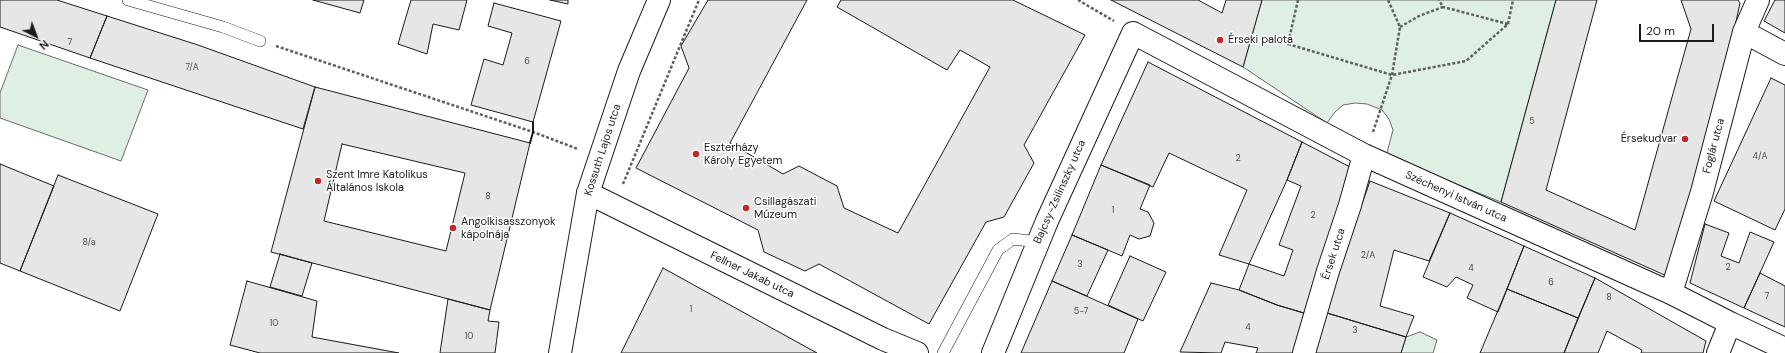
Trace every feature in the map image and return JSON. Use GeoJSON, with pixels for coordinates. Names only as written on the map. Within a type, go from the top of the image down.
{"type":"FeatureCollection","features":[{"type":"Feature","properties":{"kind":"street","name":"Kossuth Lajos utca"},"geometry":{"type":"LineString","coordinates":[[560,353],[588,193],[629,71],[659,0]]}},
{"type":"Feature","properties":{"kind":"street","name":"Foglár utca"},"geometry":{"type":"LineString","coordinates":[[1672,293],[1702,192],[1744,32],[1758,0]]}},
{"type":"Feature","properties":{"kind":"street"},"geometry":{"type":"LineString","coordinates":[[1744,32],[1785,54]]}},
{"type":"Feature","properties":{"kind":"street","name":"Széchenyi István utca"},"geometry":{"type":"LineString","coordinates":[[1133,33],[1364,155],[1672,293],[1785,349]]}},
{"type":"Feature","properties":{"kind":"street","name":"Bajcsy-Zsilinszky utca"},"geometry":{"type":"LineString","coordinates":[[993,353],[1090,124],[1133,33]]}},
{"type":"Feature","properties":{"kind":"street","name":"Érsek utca"},"geometry":{"type":"LineString","coordinates":[[1304,353],[1364,155]]}},
{"type":"Feature","properties":{"kind":"street","name":"Fellner Jakab utca"},"geometry":{"type":"LineString","coordinates":[[588,193],[883,339],[917,353]]}},
{"type":"Feature","properties":{"kind":"street"},"geometry":{"type":"LineString","coordinates":[[1718,353],[1730,323]]}},
{"type":"Feature","properties":{"kind":"lane"},"geometry":{"type":"LineString","coordinates":[[128,0],[223,27],[260,41]]}},
{"type":"Feature","properties":{"kind":"lane"},"geometry":{"type":"LineString","coordinates":[[943,353],[998,250],[1013,239],[1039,242]]}},
{"type":"Feature","properties":{"kind":"path"},"geometry":{"type":"LineString","coordinates":[[623,211],[622,185],[699,0]]}},
{"type":"Feature","properties":{"kind":"path"},"geometry":{"type":"LineString","coordinates":[[1078,0],[1098,12]]}},
{"type":"Feature","properties":{"kind":"path"},"geometry":{"type":"LineString","coordinates":[[1298,0],[1288,44],[1392,75],[1466,61],[1508,24],[1513,0]]}},
{"type":"Feature","properties":{"kind":"path"},"geometry":{"type":"LineString","coordinates":[[1364,155],[1392,75],[1400,27],[1388,0]]}},
{"type":"Feature","properties":{"kind":"path"},"geometry":{"type":"LineString","coordinates":[[1438,0],[1442,7]]}},
{"type":"Feature","properties":{"kind":"path"},"geometry":{"type":"LineString","coordinates":[[1400,27],[1419,16],[1442,7],[1508,24]]}},
{"type":"Feature","properties":{"kind":"path"},"geometry":{"type":"LineString","coordinates":[[260,41],[525,130],[600,158]]}},
{"type":"Feature","properties":{"kind":"green space"},"geometry":{"type":"Polygon","coordinates":[[[1262,0],[1556,0],[1501,202],[1386,156],[1393,130],[1389,119],[1382,110],[1367,104],[1355,103],[1343,105],[1335,112],[1327,123],[1243,67],[1262,0]]]}},
{"type":"Feature","properties":{"kind":"green space"},"geometry":{"type":"Polygon","coordinates":[[[18,45],[148,90],[121,161],[0,118],[0,93],[18,45]]]}},
{"type":"Feature","properties":{"kind":"green space"},"geometry":{"type":"Polygon","coordinates":[[[1420,332],[1437,340],[1433,353],[1401,353],[1406,337],[1420,332]]]}},
{"type":"Feature","properties":{"kind":"building"},"geometry":{"type":"Polygon","coordinates":[[[0,0],[57,0],[107,16],[90,58],[0,27],[0,0]]]}},
{"type":"Feature","properties":{"kind":"building"},"geometry":{"type":"Polygon","coordinates":[[[313,0],[364,0],[360,13],[313,0]]]}},
{"type":"Feature","properties":{"kind":"building"},"geometry":{"type":"Polygon","coordinates":[[[411,0],[467,0],[459,30],[433,24],[427,54],[398,44],[411,0]]]}},
{"type":"Feature","properties":{"kind":"building"},"geometry":{"type":"Polygon","coordinates":[[[550,0],[568,0],[568,4],[550,0]]]}},
{"type":"Feature","properties":{"kind":"building","name":"Eszterházy Károly Egyetem"},"geometry":{"type":"Polygon","coordinates":[[[708,0],[807,0],[730,143],[783,174],[799,166],[837,186],[844,208],[898,233],[990,67],[960,50],[947,70],[837,7],[841,0],[1013,0],[1085,35],[1024,145],[1034,163],[1004,217],[986,222],[929,324],[819,264],[805,271],[764,252],[758,230],[636,168],[689,68],[681,46],[708,0]]]}},
{"type":"Feature","properties":{"kind":"building","name":"Érseki palota"},"geometry":{"type":"Polygon","coordinates":[[[1111,0],[1198,0],[1222,13],[1226,0],[1262,0],[1243,67],[1111,0]]]}},
{"type":"Feature","properties":{"kind":"building","name":"Érsekudvar"},"geometry":{"type":"Polygon","coordinates":[[[1556,0],[1597,0],[1546,190],[1635,230],[1691,29],[1681,0],[1738,0],[1740,3],[1722,87],[1669,277],[1501,202],[1556,0]]]}},
{"type":"Feature","properties":{"kind":"building"},"geometry":{"type":"Polygon","coordinates":[[[1775,0],[1785,0],[1785,33],[1764,21],[1775,0]]]}},
{"type":"Feature","properties":{"kind":"building"},"geometry":{"type":"Polygon","coordinates":[[[494,3],[561,21],[533,122],[471,105],[484,59],[503,65],[512,33],[488,26],[494,3]]]}},
{"type":"Feature","properties":{"kind":"building"},"geometry":{"type":"Polygon","coordinates":[[[107,16],[198,45],[315,87],[303,129],[90,58],[107,16]]]}},
{"type":"Feature","properties":{"kind":"building"},"geometry":{"type":"Polygon","coordinates":[[[1148,62],[1302,142],[1287,180],[1249,264],[1219,255],[1247,190],[1169,153],[1153,187],[1101,165],[1148,62]]]}},
{"type":"Feature","properties":{"kind":"building"},"geometry":{"type":"Polygon","coordinates":[[[1771,78],[1785,85],[1785,209],[1775,230],[1714,201],[1771,78]]]}},
{"type":"Feature","properties":{"kind":"building"},"geometry":{"type":"Polygon","coordinates":[[[315,87],[530,143],[490,310],[271,252],[315,87]],[[342,144],[324,221],[446,251],[465,173],[342,144]]]}},
{"type":"Feature","properties":{"kind":"building"},"geometry":{"type":"Polygon","coordinates":[[[1302,142],[1350,167],[1307,314],[1277,305],[1239,290],[1249,264],[1284,276],[1293,250],[1279,245],[1301,186],[1287,180],[1302,142]]]}},
{"type":"Feature","properties":{"kind":"building"},"geometry":{"type":"Polygon","coordinates":[[[0,164],[54,186],[20,271],[0,263],[0,164]]]}},
{"type":"Feature","properties":{"kind":"building"},"geometry":{"type":"Polygon","coordinates":[[[1101,165],[1150,185],[1140,209],[1148,212],[1154,223],[1150,236],[1139,239],[1130,235],[1122,256],[1072,235],[1101,165]]]}},
{"type":"Feature","properties":{"kind":"building"},"geometry":{"type":"Polygon","coordinates":[[[58,175],[158,214],[120,311],[20,271],[58,175]]]}},
{"type":"Feature","properties":{"kind":"building"},"geometry":{"type":"Polygon","coordinates":[[[1370,181],[1450,213],[1429,261],[1394,250],[1380,306],[1414,316],[1406,337],[1327,313],[1342,261],[1370,181]]]}},
{"type":"Feature","properties":{"kind":"building"},"geometry":{"type":"Polygon","coordinates":[[[1450,213],[1524,246],[1498,312],[1467,298],[1473,285],[1456,277],[1447,287],[1423,277],[1450,213]]]}},
{"type":"Feature","properties":{"kind":"building"},"geometry":{"type":"Polygon","coordinates":[[[1705,224],[1729,233],[1721,256],[1739,263],[1750,232],[1774,242],[1744,308],[1690,283],[1705,224]]]}},
{"type":"Feature","properties":{"kind":"building"},"geometry":{"type":"Polygon","coordinates":[[[1072,235],[1108,250],[1087,296],[1052,281],[1072,235]]]}},
{"type":"Feature","properties":{"kind":"building"},"geometry":{"type":"Polygon","coordinates":[[[1524,246],[1595,278],[1578,318],[1507,289],[1524,246]]]}},
{"type":"Feature","properties":{"kind":"building"},"geometry":{"type":"Polygon","coordinates":[[[280,254],[312,263],[302,296],[270,287],[280,254]]]}},
{"type":"Feature","properties":{"kind":"building"},"geometry":{"type":"Polygon","coordinates":[[[1130,256],[1166,272],[1143,321],[1108,305],[1130,256]]]}},
{"type":"Feature","properties":{"kind":"building"},"geometry":{"type":"Polygon","coordinates":[[[663,268],[817,353],[621,353],[663,268]]]}},
{"type":"Feature","properties":{"kind":"building"},"geometry":{"type":"Polygon","coordinates":[[[1760,273],[1785,286],[1785,327],[1744,308],[1760,273]]]}},
{"type":"Feature","properties":{"kind":"building"},"geometry":{"type":"Polygon","coordinates":[[[1595,278],[1706,341],[1703,353],[1641,353],[1642,350],[1607,331],[1598,353],[1564,353],[1595,278]]]}},
{"type":"Feature","properties":{"kind":"building"},"geometry":{"type":"Polygon","coordinates":[[[247,281],[317,301],[312,337],[399,353],[260,353],[230,345],[247,281]]]}},
{"type":"Feature","properties":{"kind":"building"},"geometry":{"type":"Polygon","coordinates":[[[1052,281],[1138,319],[1124,353],[1021,353],[1052,281]]]}},
{"type":"Feature","properties":{"kind":"building"},"geometry":{"type":"Polygon","coordinates":[[[1211,283],[1239,290],[1277,305],[1307,314],[1299,353],[1256,353],[1258,348],[1225,342],[1221,353],[1180,352],[1211,283]]]}},
{"type":"Feature","properties":{"kind":"building"},"geometry":{"type":"Polygon","coordinates":[[[1507,289],[1578,318],[1564,353],[1480,353],[1507,289]]]}},
{"type":"Feature","properties":{"kind":"building"},"geometry":{"type":"Polygon","coordinates":[[[448,299],[490,310],[488,321],[499,322],[495,353],[440,353],[448,299]]]}},
{"type":"Feature","properties":{"kind":"building"},"geometry":{"type":"Polygon","coordinates":[[[1327,313],[1406,337],[1401,353],[1315,353],[1327,313]]]}},
{"type":"Feature","properties":{"kind":"wall"},"geometry":{"type":"LineString","coordinates":[[530,143],[533,132],[533,122]]}},
{"type":"Feature","properties":{"kind":"place","name":"Érseki palota"},"geometry":{"type":"Point","coordinates":[1220,40]}},
{"type":"Feature","properties":{"kind":"place","name":"Érsekudvar"},"geometry":{"type":"Point","coordinates":[1685,139]}},
{"type":"Feature","properties":{"kind":"place","name":"Eszterházy Károly Egyetem"},"geometry":{"type":"Point","coordinates":[696,154]}},
{"type":"Feature","properties":{"kind":"place","name":"Szent Imre Katolikus Általános Iskola"},"geometry":{"type":"Point","coordinates":[318,181]}},
{"type":"Feature","properties":{"kind":"place","name":"Csillagászati Múzeum"},"geometry":{"type":"Point","coordinates":[746,208]}},
{"type":"Feature","properties":{"kind":"place","name":"Angolkisasszonyok kápolnája"},"geometry":{"type":"Point","coordinates":[453,228]}}]}
